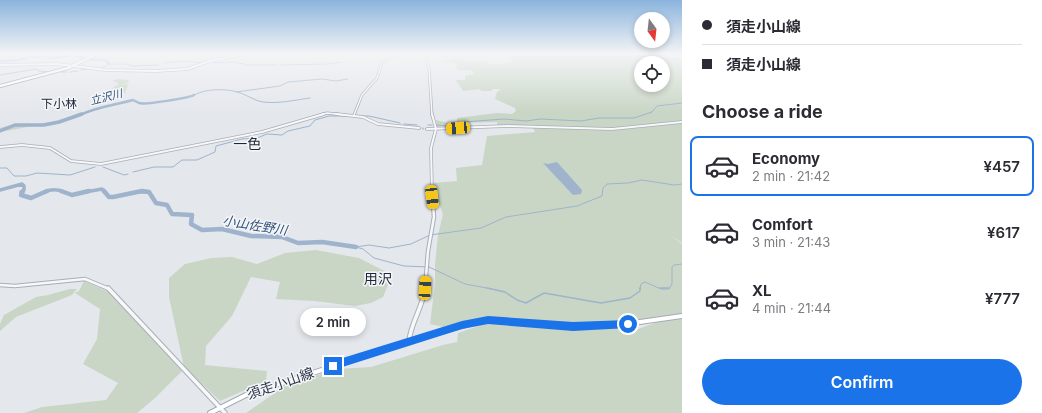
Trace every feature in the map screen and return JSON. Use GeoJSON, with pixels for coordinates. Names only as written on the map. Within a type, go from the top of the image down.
{"type":"FeatureCollection","features":[{"type":"Feature","properties":{"kind":"highway"},"geometry":{"type":"LineString","coordinates":[[0,85],[46,73]]}},
{"type":"Feature","properties":{"kind":"main road","name":"須走小山線"},"geometry":{"type":"LineString","coordinates":[[210,413],[263,388],[462,325],[488,320],[573,326],[619,325],[682,316]]}},
{"type":"Feature","properties":{"kind":"street"},"geometry":{"type":"LineString","coordinates":[[354,116],[362,94],[377,78],[379,73]]}},
{"type":"Feature","properties":{"kind":"street"},"geometry":{"type":"LineString","coordinates":[[409,341],[408,338],[411,328],[424,299],[426,270],[434,217],[431,176],[431,145],[436,129],[433,121],[429,73]]}},
{"type":"Feature","properties":{"kind":"street"},"geometry":{"type":"LineString","coordinates":[[0,147],[22,145],[50,148],[71,161],[101,164],[193,147],[262,132],[327,113],[361,116],[378,124],[419,128]]}},
{"type":"Feature","properties":{"kind":"street"},"geometry":{"type":"LineString","coordinates":[[427,129],[500,126],[612,128],[682,122]]}},
{"type":"Feature","properties":{"kind":"street"},"geometry":{"type":"LineString","coordinates":[[0,285],[15,286],[86,279],[108,288],[225,413]]}},
{"type":"Feature","properties":{"kind":"green space"},"geometry":{"type":"Polygon","coordinates":[[[474,73],[634,73],[634,92],[670,92],[670,73],[682,73],[682,243],[670,235],[682,244],[682,413],[246,413],[288,384],[338,369],[371,367],[457,342],[458,333],[493,321],[516,324],[638,329],[677,315],[655,317],[637,323],[562,325],[491,318],[443,327],[430,324],[435,284],[435,264],[438,235],[443,214],[436,196],[434,183],[457,181],[456,168],[482,165],[487,136],[535,132],[532,126],[497,125],[497,122],[463,123],[437,127],[436,120],[448,123],[457,122],[457,118],[497,113],[512,114],[516,111],[515,108],[495,99],[497,92],[501,89],[493,89],[491,91],[481,91],[480,89],[463,91],[456,80],[465,80],[465,76],[474,73]]]}},
{"type":"Feature","properties":{"kind":"green space"},"geometry":{"type":"Polygon","coordinates":[[[116,79],[129,80],[128,83],[119,85],[128,84],[125,93],[108,94],[115,86],[118,85],[118,83],[113,81],[116,79]]]}},
{"type":"Feature","properties":{"kind":"green space"},"geometry":{"type":"Polygon","coordinates":[[[68,119],[54,125],[49,123],[0,132],[0,128],[15,124],[32,125],[68,119]]]}},
{"type":"Feature","properties":{"kind":"green space"},"geometry":{"type":"Polygon","coordinates":[[[316,250],[359,258],[392,275],[383,297],[371,303],[355,306],[314,301],[276,299],[280,282],[251,277],[232,316],[206,346],[205,365],[267,371],[266,381],[220,401],[184,367],[169,297],[169,278],[185,264],[211,258],[232,257],[257,264],[285,253],[316,250]]]}},
{"type":"Feature","properties":{"kind":"green space"},"geometry":{"type":"Polygon","coordinates":[[[84,281],[109,292],[142,321],[182,371],[155,398],[137,413],[24,413],[42,407],[106,400],[118,383],[83,364],[97,339],[100,309],[75,293],[79,291],[84,281]]]}},
{"type":"Feature","properties":{"kind":"green space"},"geometry":{"type":"Polygon","coordinates":[[[70,289],[77,289],[72,295],[16,317],[0,331],[0,324],[4,315],[36,297],[70,289]]]}},
{"type":"Feature","properties":{"kind":"water"},"geometry":{"type":"Polygon","coordinates":[[[557,162],[582,190],[581,194],[573,195],[543,163],[548,164],[557,162]]]}},
{"type":"Feature","properties":{"kind":"waterway"},"geometry":{"type":"LineString","coordinates":[[0,75],[10,73]]}},
{"type":"Feature","properties":{"kind":"waterway"},"geometry":{"type":"LineString","coordinates":[[237,92],[280,86],[288,82],[322,79],[336,81],[348,79]]}},
{"type":"Feature","properties":{"kind":"waterway"},"geometry":{"type":"LineString","coordinates":[[194,95],[212,90],[237,92]]}},
{"type":"Feature","properties":{"kind":"waterway"},"geometry":{"type":"LineString","coordinates":[[237,92],[263,102],[281,102],[310,98]]}},
{"type":"Feature","properties":{"kind":"waterway","name":"立沢川"},"geometry":{"type":"LineString","coordinates":[[82,114],[99,108],[133,100],[139,103],[149,103],[194,95]]}},
{"type":"Feature","properties":{"kind":"waterway"},"geometry":{"type":"LineString","coordinates":[[436,125],[448,126],[463,122],[504,119],[526,121],[540,119],[581,121],[599,118],[634,118],[652,112],[657,106],[682,103]]}},
{"type":"Feature","properties":{"kind":"waterway","name":"立沢川"},"geometry":{"type":"LineString","coordinates":[[0,131],[15,125],[44,125],[59,122],[82,114]]}},
{"type":"Feature","properties":{"kind":"waterway"},"geometry":{"type":"LineString","coordinates":[[133,172],[154,167],[173,167],[182,160],[197,160],[215,152],[216,146],[242,139],[257,138],[267,134],[282,135],[288,131],[310,126],[315,120],[329,116],[350,116]]}},
{"type":"Feature","properties":{"kind":"waterway"},"geometry":{"type":"LineString","coordinates":[[360,116],[369,116],[400,123]]}},
{"type":"Feature","properties":{"kind":"waterway"},"geometry":{"type":"LineString","coordinates":[[404,124],[417,125]]}},
{"type":"Feature","properties":{"kind":"waterway"},"geometry":{"type":"LineString","coordinates":[[0,168],[7,168],[14,176],[26,176],[37,173],[70,175],[95,167]]}},
{"type":"Feature","properties":{"kind":"waterway"},"geometry":{"type":"LineString","coordinates":[[103,167],[124,175],[128,174]]}},
{"type":"Feature","properties":{"kind":"waterway"},"geometry":{"type":"LineString","coordinates":[[489,288],[465,284],[429,267],[404,266],[374,258],[363,249],[356,247],[369,245],[389,248],[411,244],[430,235],[481,228],[506,217],[577,206],[602,196],[603,188],[607,184],[628,183],[642,180],[674,185],[682,184]]}},
{"type":"Feature","properties":{"kind":"waterway","name":"小山佐野川"},"geometry":{"type":"LineString","coordinates":[[0,190],[22,184],[24,186],[24,190],[21,192]]}},
{"type":"Feature","properties":{"kind":"waterway","name":"小山佐野川"},"geometry":{"type":"LineString","coordinates":[[85,192],[102,189],[104,192]]}},
{"type":"Feature","properties":{"kind":"waterway","name":"小山佐野川"},"geometry":{"type":"LineString","coordinates":[[45,192],[50,190],[59,190],[64,192]]}},
{"type":"Feature","properties":{"kind":"waterway","name":"小山佐野川"},"geometry":{"type":"LineString","coordinates":[[23,191],[21,195],[31,198],[47,191]]}},
{"type":"Feature","properties":{"kind":"waterway","name":"小山佐野川"},"geometry":{"type":"LineString","coordinates":[[61,191],[72,195],[89,191]]}},
{"type":"Feature","properties":{"kind":"waterway","name":"小山佐野川"},"geometry":{"type":"LineString","coordinates":[[104,191],[109,197],[142,191],[149,192],[156,203],[167,205],[172,214],[192,215],[191,224],[202,230],[222,229],[251,236],[282,237],[298,243],[322,242],[356,247]]}},
{"type":"Feature","properties":{"kind":"waterway","name":"小山佐野川"},"geometry":{"type":"LineString","coordinates":[[140,192],[148,192]]}},
{"type":"Feature","properties":{"kind":"waterway"},"geometry":{"type":"LineString","coordinates":[[640,289],[641,284],[645,282],[661,289],[669,289],[672,284],[672,267],[674,265],[682,264]]}},
{"type":"Feature","properties":{"kind":"waterway"},"geometry":{"type":"LineString","coordinates":[[489,288],[505,292],[517,300],[526,303],[544,293],[601,303],[630,298],[640,291],[640,289]]}},
{"type":"Feature","properties":{"kind":"waterway"},"geometry":{"type":"LineString","coordinates":[[660,288],[669,288]]}},
{"type":"Feature","properties":{"kind":"tunnel"},"geometry":{"type":"LineString","coordinates":[[419,128],[427,129]]}},
{"type":"Feature","properties":{"kind":"district","name":"下小林"},"geometry":{"type":"Point","coordinates":[59,103]}},
{"type":"Feature","properties":{"kind":"district","name":"一色"},"geometry":{"type":"Point","coordinates":[247,143]}},
{"type":"Feature","properties":{"kind":"district","name":"用沢"},"geometry":{"type":"Point","coordinates":[378,278]}},
{"type":"Feature","properties":{"kind":"route"},"geometry":{"type":"LineString","coordinates":[[333,366],[376,351],[462,325],[488,320],[573,326],[628,324]]}}]}
